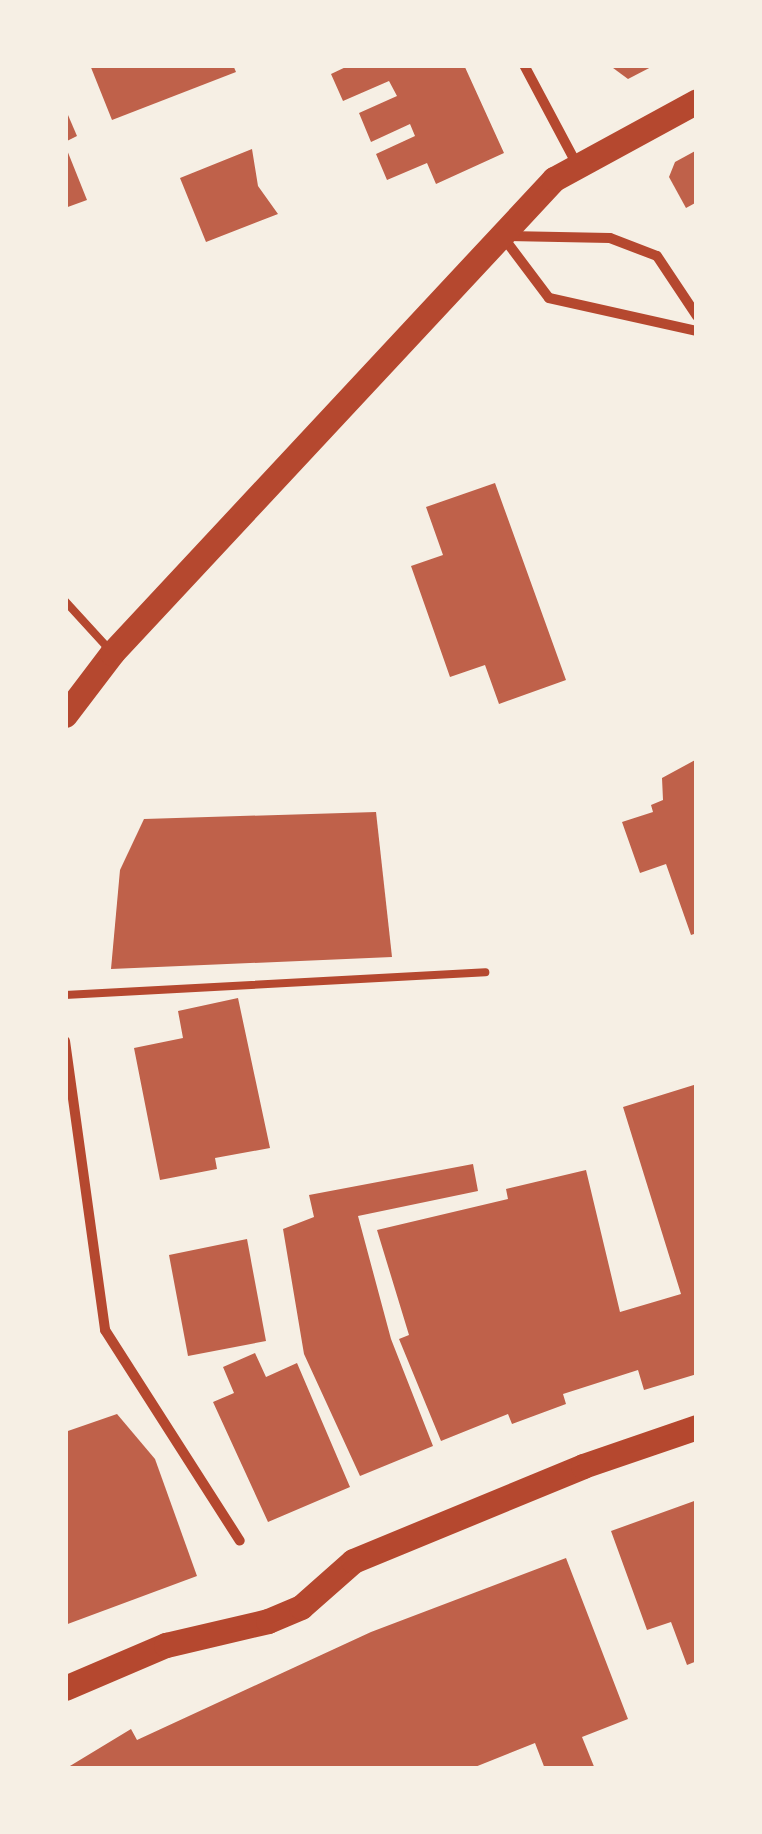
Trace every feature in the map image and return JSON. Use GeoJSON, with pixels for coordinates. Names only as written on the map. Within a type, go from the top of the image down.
{"type":"FeatureCollection","features":[{"type":"Feature","properties":{"kind":"main road"},"geometry":{"type":"LineString","coordinates":[[65,715],[112,653],[576,162],[697,100]]}},
{"type":"Feature","properties":{"kind":"main road"},"geometry":{"type":"LineString","coordinates":[[65,1688],[166,1645],[268,1621],[300,1607],[353,1561],[697,1427]]}},
{"type":"Feature","properties":{"kind":"street"},"geometry":{"type":"LineString","coordinates":[[524,65],[576,162]]}},
{"type":"Feature","properties":{"kind":"street"},"geometry":{"type":"LineString","coordinates":[[502,237],[610,238],[657,256],[697,316]]}},
{"type":"Feature","properties":{"kind":"street"},"geometry":{"type":"LineString","coordinates":[[502,237],[549,298],[697,331]]}},
{"type":"Feature","properties":{"kind":"street"},"geometry":{"type":"LineString","coordinates":[[65,1041],[105,1330],[240,1541]]}},
{"type":"Feature","properties":{"kind":"lane"},"geometry":{"type":"LineString","coordinates":[[65,601],[112,653]]}},
{"type":"Feature","properties":{"kind":"lane"},"geometry":{"type":"LineString","coordinates":[[65,995],[485,972]]}},
{"type":"Feature","properties":{"kind":"building"},"geometry":{"type":"Polygon","coordinates":[[[90,65],[233,65],[236,72],[112,120],[90,65]]]}},
{"type":"Feature","properties":{"kind":"building"},"geometry":{"type":"Polygon","coordinates":[[[350,65],[464,65],[504,153],[436,184],[427,163],[387,180],[376,154],[415,136],[410,124],[371,142],[359,113],[397,96],[389,81],[343,101],[331,74],[350,65]]]}},
{"type":"Feature","properties":{"kind":"building"},"geometry":{"type":"Polygon","coordinates":[[[609,65],[655,65],[628,79],[609,65]]]}},
{"type":"Feature","properties":{"kind":"building"},"geometry":{"type":"Polygon","coordinates":[[[65,108],[77,136],[65,142],[65,108]]]}},
{"type":"Feature","properties":{"kind":"building"},"geometry":{"type":"Polygon","coordinates":[[[65,145],[87,200],[65,208],[65,145]]]}},
{"type":"Feature","properties":{"kind":"building"},"geometry":{"type":"Polygon","coordinates":[[[252,149],[258,186],[278,214],[206,242],[180,178],[252,149]]]}},
{"type":"Feature","properties":{"kind":"building"},"geometry":{"type":"Polygon","coordinates":[[[697,150],[697,202],[686,208],[669,177],[675,162],[697,150]]]}},
{"type":"Feature","properties":{"kind":"building"},"geometry":{"type":"Polygon","coordinates":[[[495,483],[566,680],[499,704],[485,665],[450,677],[411,566],[443,555],[426,507],[495,483]]]}},
{"type":"Feature","properties":{"kind":"building"},"geometry":{"type":"Polygon","coordinates":[[[697,759],[697,933],[691,935],[666,864],[640,873],[622,822],[653,812],[651,805],[663,800],[662,778],[697,759]]]}},
{"type":"Feature","properties":{"kind":"building"},"geometry":{"type":"Polygon","coordinates":[[[376,812],[392,957],[111,969],[120,870],[144,819],[376,812]]]}},
{"type":"Feature","properties":{"kind":"building"},"geometry":{"type":"Polygon","coordinates":[[[238,998],[270,1148],[215,1158],[217,1169],[160,1180],[134,1048],[183,1038],[178,1011],[238,998]]]}},
{"type":"Feature","properties":{"kind":"building"},"geometry":{"type":"Polygon","coordinates":[[[697,1084],[697,1374],[644,1390],[638,1370],[563,1394],[566,1404],[512,1424],[508,1414],[441,1441],[399,1339],[409,1335],[377,1230],[508,1199],[506,1189],[586,1170],[620,1312],[681,1294],[623,1107],[697,1084]]]}},
{"type":"Feature","properties":{"kind":"building"},"geometry":{"type":"Polygon","coordinates":[[[473,1164],[478,1191],[358,1216],[391,1339],[433,1446],[360,1476],[304,1354],[283,1229],[314,1217],[309,1195],[473,1164]]]}},
{"type":"Feature","properties":{"kind":"building"},"geometry":{"type":"Polygon","coordinates":[[[247,1239],[266,1341],[188,1356],[169,1255],[247,1239]]]}},
{"type":"Feature","properties":{"kind":"building"},"geometry":{"type":"Polygon","coordinates":[[[255,1353],[266,1377],[297,1363],[350,1487],[268,1522],[213,1402],[234,1393],[223,1367],[255,1353]]]}},
{"type":"Feature","properties":{"kind":"building"},"geometry":{"type":"Polygon","coordinates":[[[117,1414],[155,1459],[197,1576],[65,1625],[65,1432],[117,1414]]]}},
{"type":"Feature","properties":{"kind":"building"},"geometry":{"type":"Polygon","coordinates":[[[697,1500],[697,1661],[687,1665],[671,1622],[647,1630],[611,1531],[697,1500]]]}},
{"type":"Feature","properties":{"kind":"building"},"geometry":{"type":"Polygon","coordinates":[[[566,1558],[628,1719],[582,1737],[595,1769],[545,1769],[535,1743],[470,1769],[65,1769],[131,1729],[137,1740],[371,1632],[566,1558]]]}}]}
